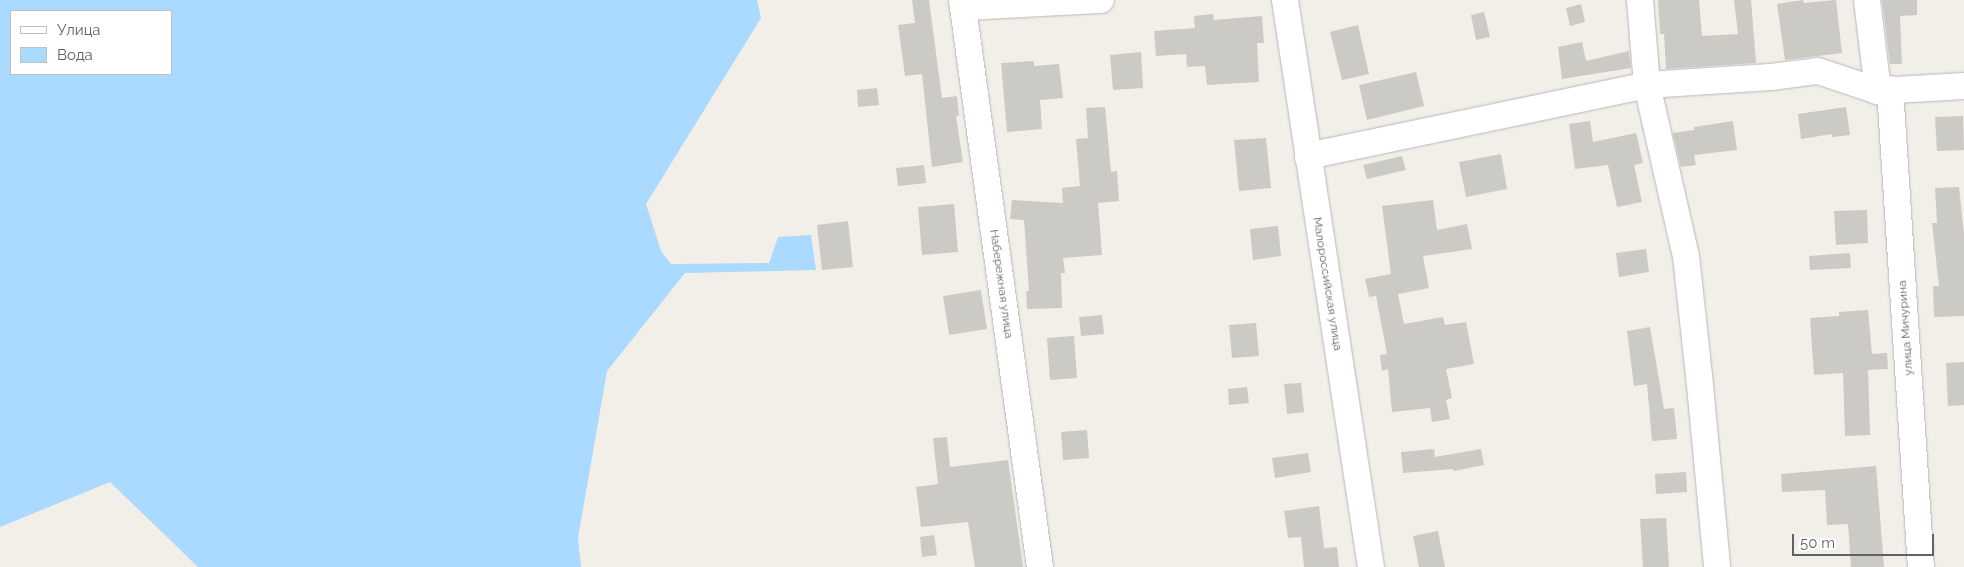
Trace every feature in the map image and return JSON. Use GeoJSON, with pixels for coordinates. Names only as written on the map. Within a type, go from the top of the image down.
{"type":"FeatureCollection","features":[{"type":"Feature","properties":{"kind":"street"},"geometry":{"type":"LineString","coordinates":[[962,3],[1101,0]]}},
{"type":"Feature","properties":{"kind":"street","name":"Малороссийская улица"},"geometry":{"type":"LineString","coordinates":[[1285,0],[1371,567]]}},
{"type":"Feature","properties":{"kind":"street"},"geometry":{"type":"LineString","coordinates":[[1640,0],[1646,84],[1686,256],[1717,567]]}},
{"type":"Feature","properties":{"kind":"street","name":"улица Мичурина"},"geometry":{"type":"LineString","coordinates":[[1867,0],[1884,90],[1921,567]]}},
{"type":"Feature","properties":{"kind":"street","name":"Набережная улица"},"geometry":{"type":"LineString","coordinates":[[962,3],[1040,567]]}},
{"type":"Feature","properties":{"kind":"street"},"geometry":{"type":"LineString","coordinates":[[1308,158],[1322,153],[1646,84],[1771,77],[1818,71],[1884,90],[1964,86]]}},
{"type":"Feature","properties":{"kind":"water"},"geometry":{"type":"Polygon","coordinates":[[[0,0],[757,0],[761,18],[646,204],[661,251],[671,264],[769,263],[778,237],[811,235],[816,270],[685,273],[607,371],[578,538],[581,567],[198,567],[110,482],[0,527],[0,0]]]}},
{"type":"Feature","properties":{"kind":"building"},"geometry":{"type":"Polygon","coordinates":[[[912,0],[929,0],[942,98],[957,96],[959,116],[956,116],[963,162],[932,167],[922,74],[905,76],[898,25],[915,23],[912,0]]]}},
{"type":"Feature","properties":{"kind":"building"},"geometry":{"type":"Polygon","coordinates":[[[1658,0],[1699,0],[1702,36],[1738,34],[1734,0],[1751,0],[1756,63],[1666,69],[1664,34],[1660,34],[1658,0]]]}},
{"type":"Feature","properties":{"kind":"building"},"geometry":{"type":"Polygon","coordinates":[[[1803,0],[1804,3],[1836,0],[1842,53],[1785,60],[1777,4],[1803,0]]]}},
{"type":"Feature","properties":{"kind":"building"},"geometry":{"type":"Polygon","coordinates":[[[1882,0],[1917,0],[1917,15],[1900,16],[1902,64],[1890,64],[1882,0]]]}},
{"type":"Feature","properties":{"kind":"building"},"geometry":{"type":"Polygon","coordinates":[[[1581,4],[1585,22],[1570,26],[1566,8],[1581,4]]]}},
{"type":"Feature","properties":{"kind":"building"},"geometry":{"type":"Polygon","coordinates":[[[1484,12],[1490,37],[1476,40],[1471,15],[1484,12]]]}},
{"type":"Feature","properties":{"kind":"building"},"geometry":{"type":"Polygon","coordinates":[[[1213,14],[1214,20],[1262,16],[1264,43],[1257,43],[1259,82],[1207,85],[1205,66],[1187,67],[1186,54],[1156,56],[1154,31],[1195,28],[1194,16],[1213,14]]]}},
{"type":"Feature","properties":{"kind":"building"},"geometry":{"type":"Polygon","coordinates":[[[1358,25],[1369,74],[1342,80],[1330,32],[1358,25]]]}},
{"type":"Feature","properties":{"kind":"building"},"geometry":{"type":"Polygon","coordinates":[[[1582,42],[1586,61],[1629,51],[1631,68],[1562,79],[1558,47],[1582,42]]]}},
{"type":"Feature","properties":{"kind":"building"},"geometry":{"type":"Polygon","coordinates":[[[1141,52],[1143,88],[1113,90],[1110,55],[1141,52]]]}},
{"type":"Feature","properties":{"kind":"building"},"geometry":{"type":"Polygon","coordinates":[[[1034,61],[1034,66],[1059,64],[1063,98],[1040,100],[1042,129],[1007,132],[1001,63],[1034,61]]]}},
{"type":"Feature","properties":{"kind":"building"},"geometry":{"type":"Polygon","coordinates":[[[1416,72],[1424,106],[1367,120],[1359,85],[1416,72]]]}},
{"type":"Feature","properties":{"kind":"building"},"geometry":{"type":"Polygon","coordinates":[[[877,88],[879,105],[858,107],[857,90],[877,88]]]}},
{"type":"Feature","properties":{"kind":"building"},"geometry":{"type":"Polygon","coordinates":[[[1105,107],[1111,172],[1117,171],[1119,201],[1098,203],[1102,255],[1063,258],[1065,273],[1061,273],[1062,308],[1027,309],[1026,291],[1029,291],[1024,220],[1010,219],[1012,200],[1063,203],[1062,188],[1080,186],[1076,139],[1088,138],[1086,108],[1105,107]]]}},
{"type":"Feature","properties":{"kind":"building"},"geometry":{"type":"Polygon","coordinates":[[[1846,107],[1850,135],[1832,137],[1832,134],[1801,139],[1798,114],[1846,107]]]}},
{"type":"Feature","properties":{"kind":"building"},"geometry":{"type":"Polygon","coordinates":[[[1963,116],[1964,150],[1937,151],[1935,117],[1963,116]]]}},
{"type":"Feature","properties":{"kind":"building"},"geometry":{"type":"Polygon","coordinates":[[[1590,121],[1593,142],[1636,133],[1643,163],[1634,165],[1642,202],[1617,207],[1608,165],[1575,169],[1569,124],[1590,121]]]}},
{"type":"Feature","properties":{"kind":"building"},"geometry":{"type":"Polygon","coordinates":[[[1733,121],[1737,150],[1694,155],[1696,165],[1681,167],[1673,133],[1694,130],[1694,127],[1733,121]]]}},
{"type":"Feature","properties":{"kind":"building"},"geometry":{"type":"Polygon","coordinates":[[[1266,138],[1271,188],[1239,191],[1234,140],[1266,138]]]}},
{"type":"Feature","properties":{"kind":"building"},"geometry":{"type":"Polygon","coordinates":[[[1501,154],[1507,189],[1466,197],[1459,162],[1501,154]]]}},
{"type":"Feature","properties":{"kind":"building"},"geometry":{"type":"Polygon","coordinates":[[[1402,156],[1406,170],[1367,179],[1363,165],[1402,156]]]}},
{"type":"Feature","properties":{"kind":"building"},"geometry":{"type":"Polygon","coordinates":[[[924,165],[926,183],[898,186],[896,168],[924,165]]]}},
{"type":"Feature","properties":{"kind":"building"},"geometry":{"type":"Polygon","coordinates":[[[1959,187],[1964,234],[1964,316],[1934,317],[1933,286],[1939,286],[1932,223],[1937,223],[1935,188],[1959,187]]]}},
{"type":"Feature","properties":{"kind":"building"},"geometry":{"type":"Polygon","coordinates":[[[1433,200],[1437,230],[1467,224],[1472,249],[1423,256],[1429,288],[1398,294],[1404,324],[1443,317],[1445,325],[1466,322],[1474,364],[1446,369],[1452,398],[1446,400],[1450,419],[1432,422],[1430,408],[1392,412],[1388,369],[1382,371],[1380,355],[1387,354],[1376,296],[1369,297],[1365,279],[1391,274],[1382,206],[1433,200]]]}},
{"type":"Feature","properties":{"kind":"building"},"geometry":{"type":"Polygon","coordinates":[[[954,204],[958,252],[922,255],[918,207],[954,204]]]}},
{"type":"Feature","properties":{"kind":"building"},"geometry":{"type":"Polygon","coordinates":[[[1867,210],[1868,243],[1836,245],[1834,211],[1867,210]]]}},
{"type":"Feature","properties":{"kind":"building"},"geometry":{"type":"Polygon","coordinates":[[[848,221],[853,267],[822,270],[817,225],[848,221]]]}},
{"type":"Feature","properties":{"kind":"building"},"geometry":{"type":"Polygon","coordinates":[[[1278,226],[1281,256],[1253,260],[1250,229],[1278,226]]]}},
{"type":"Feature","properties":{"kind":"building"},"geometry":{"type":"Polygon","coordinates":[[[1646,249],[1649,272],[1619,277],[1616,253],[1646,249]]]}},
{"type":"Feature","properties":{"kind":"building"},"geometry":{"type":"Polygon","coordinates":[[[1850,253],[1851,268],[1810,270],[1809,256],[1850,253]]]}},
{"type":"Feature","properties":{"kind":"building"},"geometry":{"type":"Polygon","coordinates":[[[981,290],[987,329],[949,335],[943,296],[981,290]]]}},
{"type":"Feature","properties":{"kind":"building"},"geometry":{"type":"Polygon","coordinates":[[[1868,310],[1872,354],[1887,353],[1888,369],[1868,370],[1870,435],[1845,436],[1843,373],[1814,375],[1810,318],[1839,316],[1839,312],[1868,310]]]}},
{"type":"Feature","properties":{"kind":"building"},"geometry":{"type":"Polygon","coordinates":[[[1102,315],[1104,334],[1081,336],[1079,317],[1102,315]]]}},
{"type":"Feature","properties":{"kind":"building"},"geometry":{"type":"Polygon","coordinates":[[[1256,323],[1259,356],[1232,358],[1229,325],[1256,323]]]}},
{"type":"Feature","properties":{"kind":"building"},"geometry":{"type":"Polygon","coordinates":[[[1650,327],[1664,409],[1674,408],[1677,439],[1652,441],[1647,384],[1634,386],[1627,331],[1650,327]]]}},
{"type":"Feature","properties":{"kind":"building"},"geometry":{"type":"Polygon","coordinates":[[[1074,336],[1077,378],[1050,380],[1047,338],[1074,336]]]}},
{"type":"Feature","properties":{"kind":"building"},"geometry":{"type":"Polygon","coordinates":[[[1964,362],[1964,405],[1948,406],[1946,363],[1964,362]]]}},
{"type":"Feature","properties":{"kind":"building"},"geometry":{"type":"Polygon","coordinates":[[[1301,383],[1304,412],[1287,414],[1284,384],[1301,383]]]}},
{"type":"Feature","properties":{"kind":"building"},"geometry":{"type":"Polygon","coordinates":[[[1247,387],[1249,403],[1229,405],[1228,389],[1247,387]]]}},
{"type":"Feature","properties":{"kind":"building"},"geometry":{"type":"Polygon","coordinates":[[[1087,430],[1089,458],[1063,460],[1061,432],[1087,430]]]}},
{"type":"Feature","properties":{"kind":"building"},"geometry":{"type":"Polygon","coordinates":[[[947,437],[950,467],[1008,460],[1023,567],[975,567],[968,522],[921,527],[916,487],[938,484],[933,438],[947,437]]]}},
{"type":"Feature","properties":{"kind":"building"},"geometry":{"type":"Polygon","coordinates":[[[1434,449],[1435,457],[1481,449],[1484,465],[1454,471],[1453,469],[1403,473],[1401,452],[1434,449]]]}},
{"type":"Feature","properties":{"kind":"building"},"geometry":{"type":"Polygon","coordinates":[[[1308,453],[1311,472],[1275,478],[1272,458],[1308,453]]]}},
{"type":"Feature","properties":{"kind":"building"},"geometry":{"type":"Polygon","coordinates":[[[1876,466],[1884,567],[1851,567],[1848,524],[1827,525],[1825,490],[1782,492],[1781,474],[1876,466]]]}},
{"type":"Feature","properties":{"kind":"building"},"geometry":{"type":"Polygon","coordinates":[[[1686,472],[1687,492],[1656,494],[1655,474],[1686,472]]]}},
{"type":"Feature","properties":{"kind":"building"},"geometry":{"type":"Polygon","coordinates":[[[1319,506],[1324,548],[1337,547],[1339,567],[1304,567],[1301,537],[1288,538],[1284,511],[1319,506]]]}},
{"type":"Feature","properties":{"kind":"building"},"geometry":{"type":"Polygon","coordinates":[[[1666,518],[1669,567],[1643,567],[1640,519],[1666,518]]]}},
{"type":"Feature","properties":{"kind":"building"},"geometry":{"type":"Polygon","coordinates":[[[1438,531],[1445,567],[1419,567],[1413,536],[1438,531]]]}},
{"type":"Feature","properties":{"kind":"building"},"geometry":{"type":"Polygon","coordinates":[[[934,535],[937,555],[922,557],[920,537],[934,535]]]}}]}
